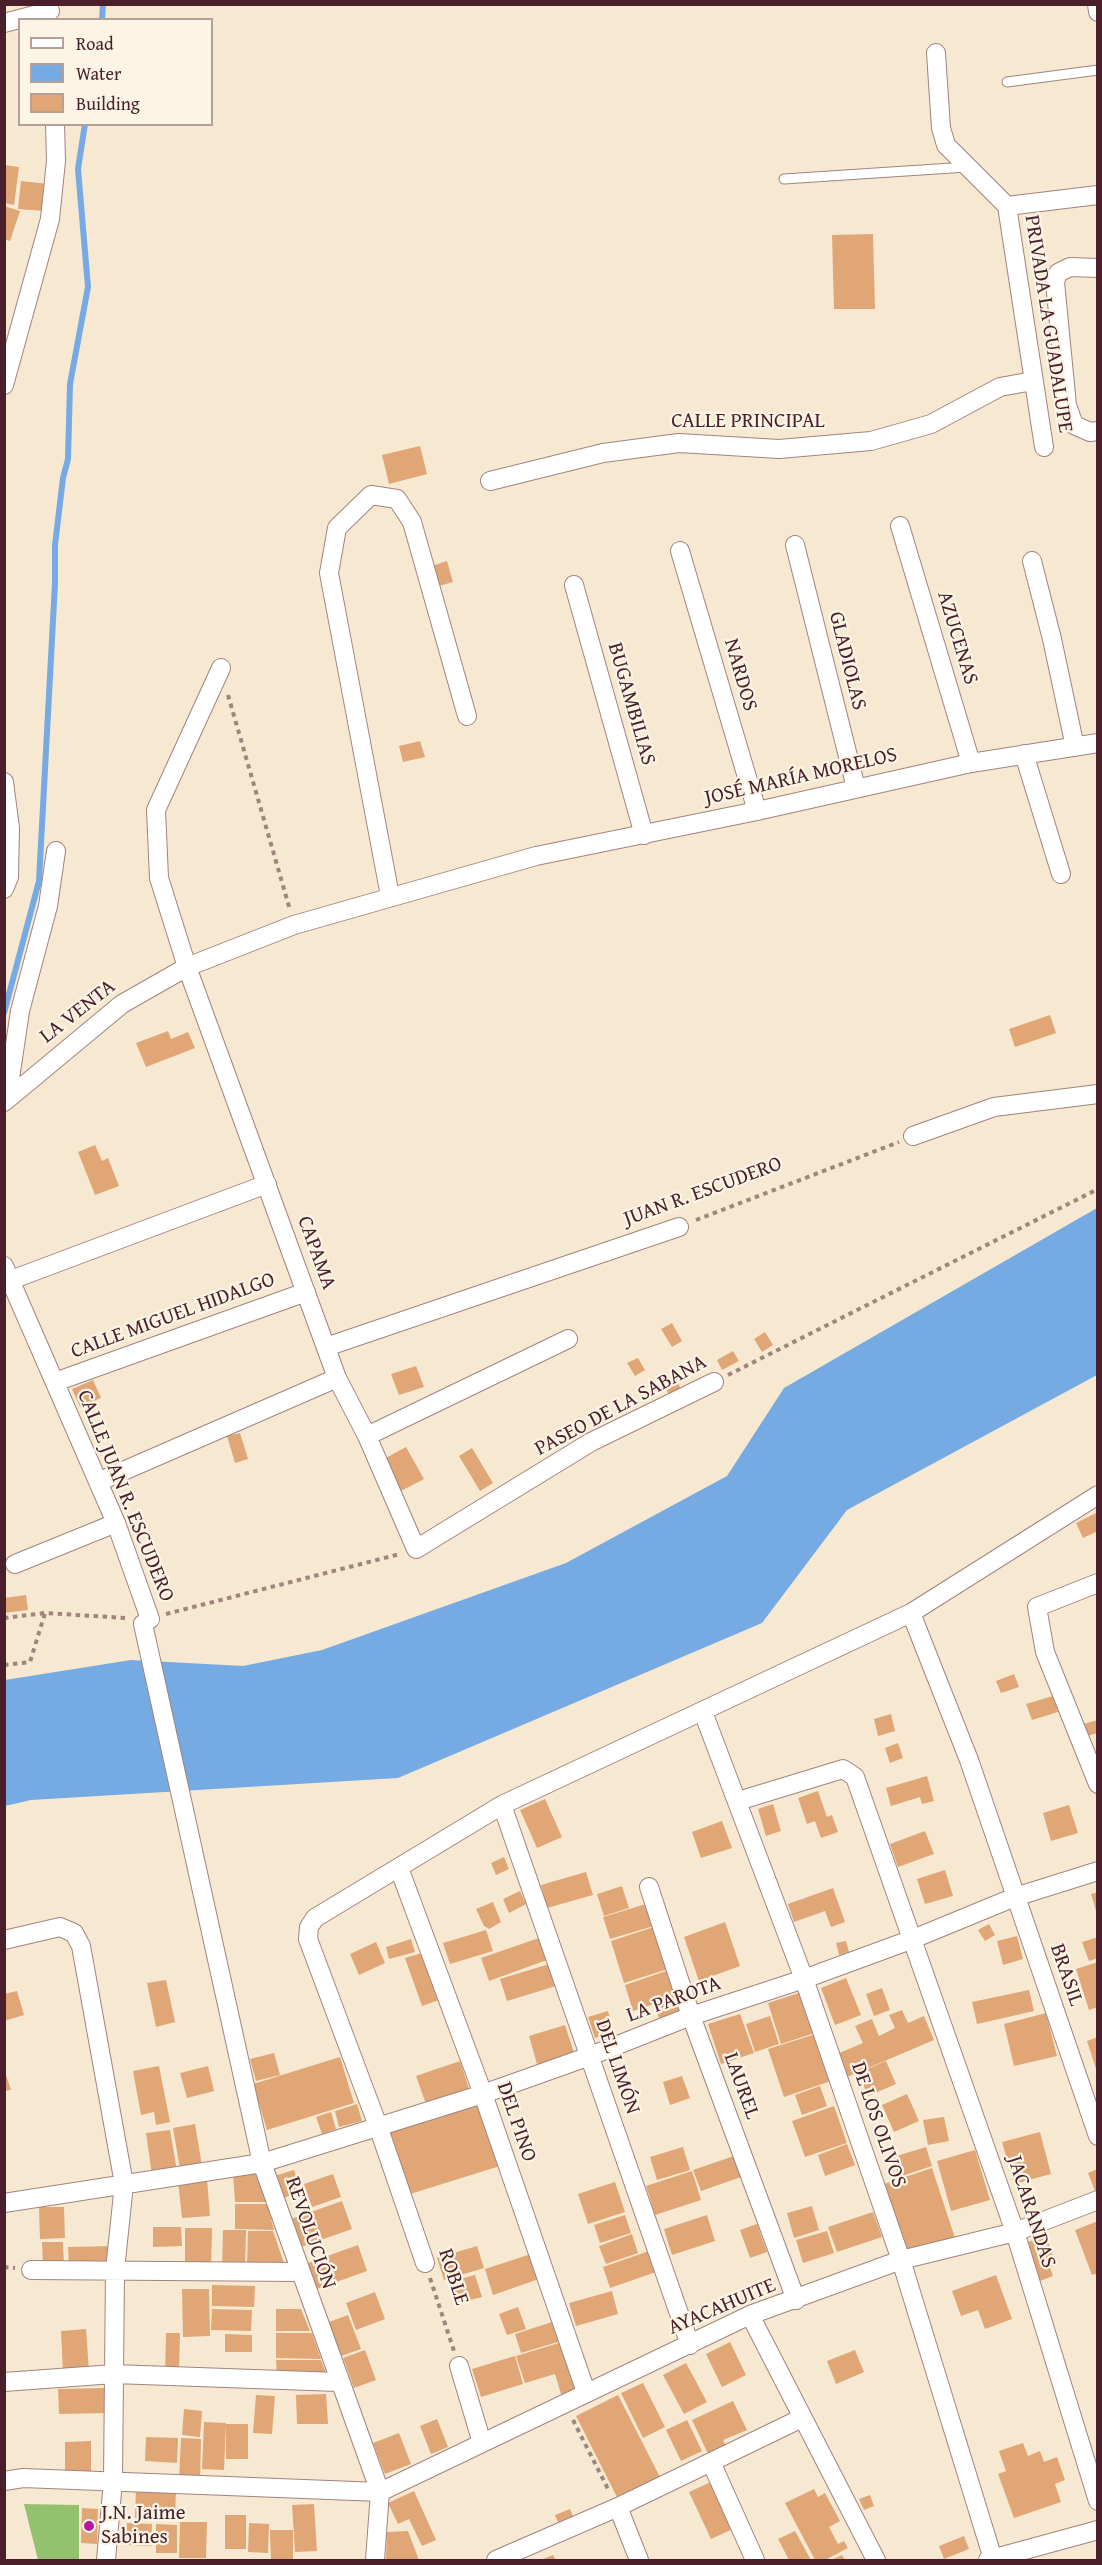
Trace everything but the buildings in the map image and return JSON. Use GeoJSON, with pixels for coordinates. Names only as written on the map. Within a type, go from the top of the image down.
{"type":"FeatureCollection","features":[{"type":"Feature","properties":{"kind":"street"},"geometry":{"type":"LineString","coordinates":[[1097,4],[1098,12]]}},
{"type":"Feature","properties":{"kind":"street"},"geometry":{"type":"LineString","coordinates":[[22,18],[50,12]]}},
{"type":"Feature","properties":{"kind":"street","name":"PRIVADA LA GUADALUPE"},"geometry":{"type":"LineString","coordinates":[[936,53],[943,136],[946,145],[1007,206],[1044,447]]}},
{"type":"Feature","properties":{"kind":"street"},"geometry":{"type":"LineString","coordinates":[[4,385],[50,219],[56,161],[55,126]]}},
{"type":"Feature","properties":{"kind":"street"},"geometry":{"type":"LineString","coordinates":[[1007,206],[1098,195]]}},
{"type":"Feature","properties":{"kind":"street"},"geometry":{"type":"LineString","coordinates":[[1098,268],[1070,267],[1058,273],[1055,282],[1066,405],[1074,425],[1090,432],[1098,431]]}},
{"type":"Feature","properties":{"kind":"street","name":"CALLE PRINCIPAL"},"geometry":{"type":"LineString","coordinates":[[490,481],[603,453],[678,443],[779,449],[871,441],[931,424],[1000,387],[1033,381]]}},
{"type":"Feature","properties":{"kind":"street"},"geometry":{"type":"LineString","coordinates":[[390,896],[329,573],[337,528],[371,495],[397,499],[412,522],[467,716]]}},
{"type":"Feature","properties":{"kind":"street","name":"AZUCENAS"},"geometry":{"type":"LineString","coordinates":[[900,526],[970,763]]}},
{"type":"Feature","properties":{"kind":"street","name":"GLADIOLAS"},"geometry":{"type":"LineString","coordinates":[[795,545],[856,788]]}},
{"type":"Feature","properties":{"kind":"street","name":"NARDOS"},"geometry":{"type":"LineString","coordinates":[[680,551],[757,812]]}},
{"type":"Feature","properties":{"kind":"street"},"geometry":{"type":"LineString","coordinates":[[1032,561],[1052,639],[1075,747]]}},
{"type":"Feature","properties":{"kind":"street","name":"BUGAMBILIAS"},"geometry":{"type":"LineString","coordinates":[[574,585],[644,835]]}},
{"type":"Feature","properties":{"kind":"street","name":"CAPAMA"},"geometry":{"type":"LineString","coordinates":[[221,668],[156,810],[159,878],[187,967],[337,1378],[367,1436],[416,1549]]}},
{"type":"Feature","properties":{"kind":"street","name":"JOSÉ MARÍA MORELOS"},"geometry":{"type":"LineString","coordinates":[[390,896],[516,860],[757,812],[970,763],[1098,743]]}},
{"type":"Feature","properties":{"kind":"street"},"geometry":{"type":"LineString","coordinates":[[1024,754],[1061,874]]}},
{"type":"Feature","properties":{"kind":"street"},"geometry":{"type":"LineString","coordinates":[[4,782],[10,828],[9,878],[4,889]]}},
{"type":"Feature","properties":{"kind":"street"},"geometry":{"type":"LineString","coordinates":[[6,1100],[20,1011],[48,906],[56,850]]}},
{"type":"Feature","properties":{"kind":"street","name":"LA VENTA"},"geometry":{"type":"LineString","coordinates":[[6,1100],[122,1004],[187,967],[294,925],[390,896]]}},
{"type":"Feature","properties":{"kind":"street"},"geometry":{"type":"LineString","coordinates":[[913,1136],[994,1107],[1098,1094]]}},
{"type":"Feature","properties":{"kind":"street"},"geometry":{"type":"LineString","coordinates":[[8,1273],[267,1184]]}},
{"type":"Feature","properties":{"kind":"street","name":"JUAN R. ESCUDERO"},"geometry":{"type":"LineString","coordinates":[[326,1347],[679,1227]]}},
{"type":"Feature","properties":{"kind":"street","name":"CALLE JUAN R. ESCUDERO"},"geometry":{"type":"LineString","coordinates":[[8,1273],[116,1523],[147,1621],[206,1916]]}},
{"type":"Feature","properties":{"kind":"street","name":"CALLE MIGUEL HIDALGO"},"geometry":{"type":"LineString","coordinates":[[55,1382],[306,1292]]}},
{"type":"Feature","properties":{"kind":"street"},"geometry":{"type":"LineString","coordinates":[[367,1436],[568,1339]]}},
{"type":"Feature","properties":{"kind":"street"},"geometry":{"type":"LineString","coordinates":[[98,1482],[337,1378]]}},
{"type":"Feature","properties":{"kind":"street","name":"PASEO DE LA SABANA"},"geometry":{"type":"LineString","coordinates":[[416,1549],[591,1442],[714,1382]]}},
{"type":"Feature","properties":{"kind":"street"},"geometry":{"type":"LineString","coordinates":[[399,1868],[502,1805],[911,1613],[1098,1495]]}},
{"type":"Feature","properties":{"kind":"street"},"geometry":{"type":"LineString","coordinates":[[15,1564],[116,1523]]}},
{"type":"Feature","properties":{"kind":"street"},"geometry":{"type":"LineString","coordinates":[[1098,1583],[1037,1607],[1045,1652],[1098,1784]]}},
{"type":"Feature","properties":{"kind":"street","name":"BRASIL"},"geometry":{"type":"LineString","coordinates":[[911,1613],[969,1760],[1098,2136]]}},
{"type":"Feature","properties":{"kind":"street","name":"DE LOS OLIVOS"},"geometry":{"type":"LineString","coordinates":[[703,1712],[804,1979],[902,2260],[990,2560]]}},
{"type":"Feature","properties":{"kind":"street","name":"JACARANDAS"},"geometry":{"type":"LineString","coordinates":[[738,1801],[843,1768],[855,1777],[1015,2232],[1098,2501]]}},
{"type":"Feature","properties":{"kind":"street","name":"DEL LIMÓN"},"geometry":{"type":"LineString","coordinates":[[502,1805],[690,2344]]}},
{"type":"Feature","properties":{"kind":"street","name":"DEL PINO"},"geometry":{"type":"LineString","coordinates":[[399,1868],[483,2094],[586,2392]]}},
{"type":"Feature","properties":{"kind":"street","name":"ROBLE"},"geometry":{"type":"LineString","coordinates":[[399,1868],[315,1918],[309,1926],[308,1940],[378,2126],[425,2263]]}},
{"type":"Feature","properties":{"kind":"street","name":"LA PAROTA"},"geometry":{"type":"LineString","coordinates":[[4,2203],[262,2163],[483,2094],[590,2056],[691,2016],[804,1979],[913,1939],[1016,1897],[1098,1871]]}},
{"type":"Feature","properties":{"kind":"street","name":"LAUREL"},"geometry":{"type":"LineString","coordinates":[[649,1887],[691,2016],[796,2300]]}},
{"type":"Feature","properties":{"kind":"street","name":"REVOLUCIÓN"},"geometry":{"type":"LineString","coordinates":[[206,1916],[262,2163],[338,2382],[380,2492],[375,2560]]}},
{"type":"Feature","properties":{"kind":"street"},"geometry":{"type":"LineString","coordinates":[[4,1940],[60,1927],[74,1933],[81,1946],[124,2184],[116,2270],[113,2481],[106,2560]]}},
{"type":"Feature","properties":{"kind":"street","name":"AYACAHUITE"},"geometry":{"type":"LineString","coordinates":[[380,2492],[750,2315],[902,2260],[1015,2232],[1098,2200]]}},
{"type":"Feature","properties":{"kind":"street"},"geometry":{"type":"LineString","coordinates":[[31,2270],[300,2272]]}},
{"type":"Feature","properties":{"kind":"street"},"geometry":{"type":"LineString","coordinates":[[750,2315],[876,2560]]}},
{"type":"Feature","properties":{"kind":"street"},"geometry":{"type":"LineString","coordinates":[[459,2366],[482,2443]]}},
{"type":"Feature","properties":{"kind":"street"},"geometry":{"type":"LineString","coordinates":[[4,2382],[114,2374],[338,2382]]}},
{"type":"Feature","properties":{"kind":"street"},"geometry":{"type":"LineString","coordinates":[[496,2560],[519,2555],[802,2418]]}},
{"type":"Feature","properties":{"kind":"street"},"geometry":{"type":"LineString","coordinates":[[711,2462],[755,2560]]}},
{"type":"Feature","properties":{"kind":"street"},"geometry":{"type":"LineString","coordinates":[[4,2481],[23,2478],[380,2492]]}},
{"type":"Feature","properties":{"kind":"street"},"geometry":{"type":"LineString","coordinates":[[618,2507],[639,2560]]}},
{"type":"Feature","properties":{"kind":"street"},"geometry":{"type":"LineString","coordinates":[[990,2560],[1098,2530]]}},
{"type":"Feature","properties":{"kind":"lane"},"geometry":{"type":"LineString","coordinates":[[1007,82],[1098,70]]}},
{"type":"Feature","properties":{"kind":"lane"},"geometry":{"type":"LineString","coordinates":[[784,179],[969,166]]}},
{"type":"Feature","properties":{"kind":"path"},"geometry":{"type":"LineString","coordinates":[[221,668],[294,925]]}},
{"type":"Feature","properties":{"kind":"path","name":"JUAN R. ESCUDERO"},"geometry":{"type":"LineString","coordinates":[[679,1227],[913,1136]]}},
{"type":"Feature","properties":{"kind":"path","name":"PASEO DE LA SABANA"},"geometry":{"type":"LineString","coordinates":[[714,1382],[1098,1189]]}},
{"type":"Feature","properties":{"kind":"path"},"geometry":{"type":"LineString","coordinates":[[4,1618],[45,1613],[147,1621],[416,1549]]}},
{"type":"Feature","properties":{"kind":"path"},"geometry":{"type":"LineString","coordinates":[[4,1665],[30,1662],[45,1613]]}},
{"type":"Feature","properties":{"kind":"path","name":"ROBLE"},"geometry":{"type":"LineString","coordinates":[[425,2263],[459,2366]]}},
{"type":"Feature","properties":{"kind":"path"},"geometry":{"type":"LineString","coordinates":[[565,2404],[618,2507]]}},
{"type":"Feature","properties":{"kind":"green space"},"geometry":{"type":"Polygon","coordinates":[[[24,2504],[79,2505],[79,2560],[38,2560],[24,2504]]]}},
{"type":"Feature","properties":{"kind":"water"},"geometry":{"type":"Polygon","coordinates":[[[1097,1208],[1097,1375],[847,1510],[762,1623],[398,1778],[31,1800],[5,1806],[5,1680],[131,1660],[243,1666],[322,1650],[566,1563],[727,1476],[784,1388],[1097,1208]]]}},
{"type":"Feature","properties":{"kind":"waterway"},"geometry":{"type":"LineString","coordinates":[[102,18],[103,4]]}},
{"type":"Feature","properties":{"kind":"waterway"},"geometry":{"type":"LineString","coordinates":[[4,1013],[39,881],[55,583],[55,545],[63,478],[68,459],[70,384],[88,287],[78,169],[85,126]]}},
{"type":"Feature","properties":{"kind":"place","name":"J.N. Jaime Sabines"},"geometry":{"type":"Point","coordinates":[89,2526]}}]}
